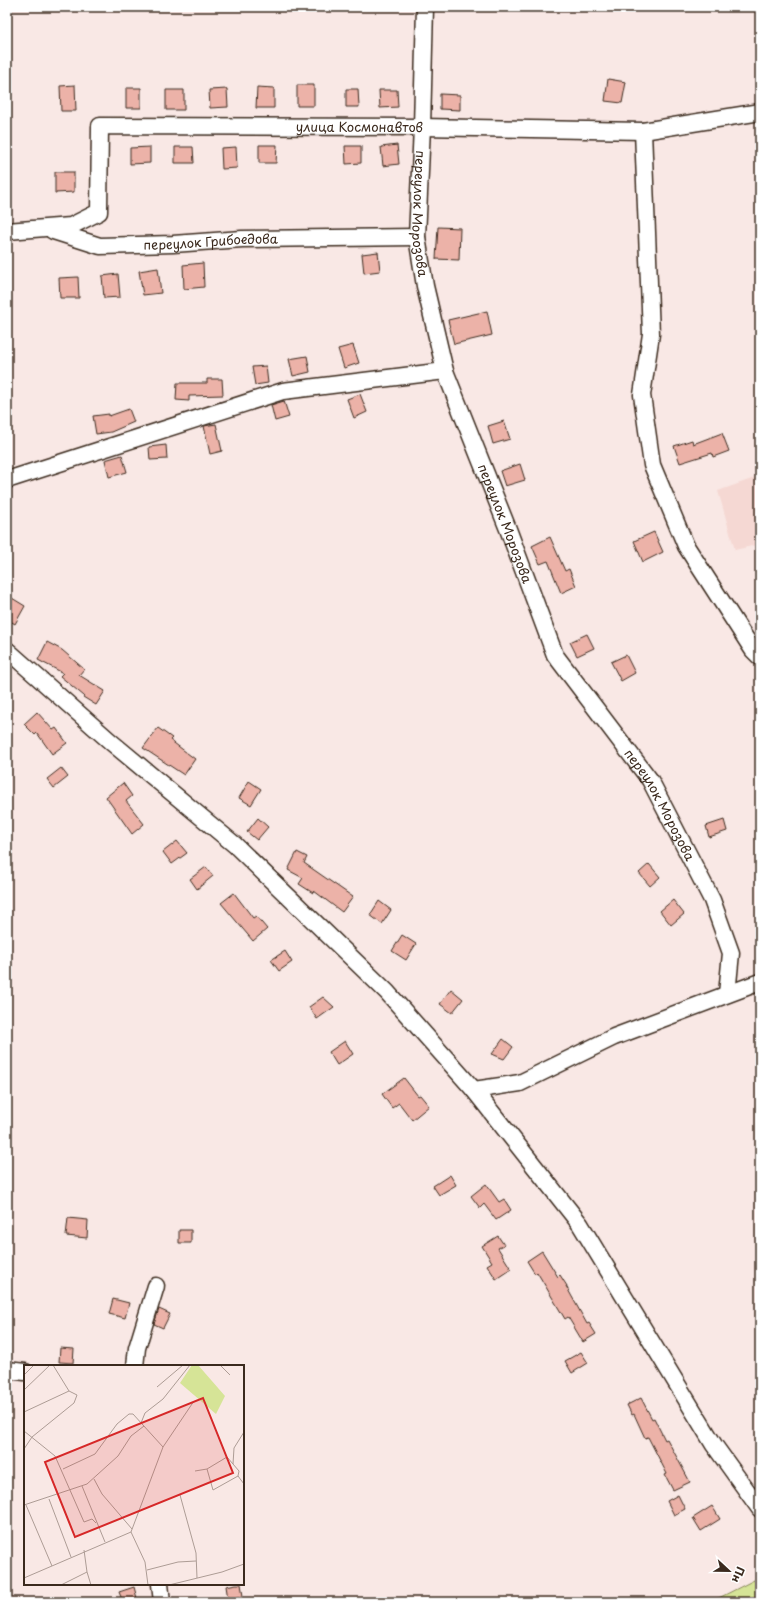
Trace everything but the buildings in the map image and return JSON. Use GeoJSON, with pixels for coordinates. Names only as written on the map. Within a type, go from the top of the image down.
{"type":"FeatureCollection","features":[{"type":"Feature","properties":{"kind":"street","name":"переулок Морозова"},"geometry":{"type":"LineString","coordinates":[[424,7],[422,127],[417,237],[425,286],[445,371],[508,530],[555,655],[650,780],[712,900],[731,953],[727,994]]}},
{"type":"Feature","properties":{"kind":"street","name":"улица Космонавтов"},"geometry":{"type":"LineString","coordinates":[[46,228],[71,226],[99,212],[100,126],[422,127],[643,131],[760,112]]}},
{"type":"Feature","properties":{"kind":"street"},"geometry":{"type":"LineString","coordinates":[[643,131],[651,334],[642,395],[652,465],[686,546],[760,657]]}},
{"type":"Feature","properties":{"kind":"street","name":"переулок Грибоедова"},"geometry":{"type":"LineString","coordinates":[[7,231],[46,228],[100,246],[173,244],[242,239],[417,237]]}},
{"type":"Feature","properties":{"kind":"street"},"geometry":{"type":"LineString","coordinates":[[7,480],[172,425],[283,391],[445,371]]}},
{"type":"Feature","properties":{"kind":"street"},"geometry":{"type":"LineString","coordinates":[[7,650],[111,742],[235,845],[387,992],[474,1090],[580,1224],[714,1445],[760,1509]]}},
{"type":"Feature","properties":{"kind":"street"},"geometry":{"type":"LineString","coordinates":[[474,1090],[520,1083],[614,1037],[760,982]]}},
{"type":"Feature","properties":{"kind":"street"},"geometry":{"type":"LineString","coordinates":[[135,1365],[137,1348],[156,1286]]}},
{"type":"Feature","properties":{"kind":"street"},"geometry":{"type":"LineString","coordinates":[[7,1370],[24,1372]]}},
{"type":"Feature","properties":{"kind":"street"},"geometry":{"type":"LineString","coordinates":[[160,1585],[162,1602]]}},
{"type":"Feature","properties":{"kind":"shaded area"},"geometry":{"type":"Polygon","coordinates":[[[760,476],[760,544],[735,550],[718,491],[760,476]]]}},
{"type":"Feature","properties":{"kind":"green space"},"geometry":{"type":"Polygon","coordinates":[[[760,1577],[760,1602],[711,1602],[760,1577]]]}}]}
